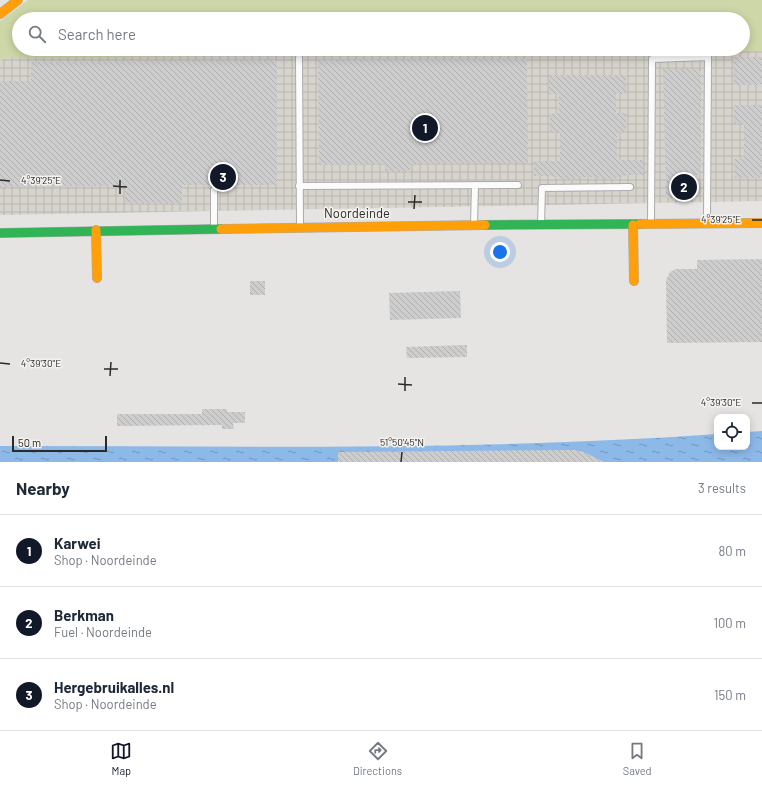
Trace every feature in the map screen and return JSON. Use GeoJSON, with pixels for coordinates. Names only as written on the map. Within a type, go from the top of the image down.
{"type":"FeatureCollection","features":[{"type":"Feature","properties":{"kind":"main road"},"geometry":{"type":"LineString","coordinates":[[0,14],[18,0]]}},
{"type":"Feature","properties":{"kind":"main road","name":"Noordeinde"},"geometry":{"type":"LineString","coordinates":[[0,233],[214,228],[762,223]]}},
{"type":"Feature","properties":{"kind":"main road"},"geometry":{"type":"LineString","coordinates":[[633,224],[634,281]]}},
{"type":"Feature","properties":{"kind":"main road"},"geometry":{"type":"LineString","coordinates":[[96,230],[97,278]]}},
{"type":"Feature","properties":{"kind":"lane"},"geometry":{"type":"LineString","coordinates":[[651,224],[652,59],[708,57],[707,224]]}},
{"type":"Feature","properties":{"kind":"lane"},"geometry":{"type":"LineString","coordinates":[[299,58],[300,227]]}},
{"type":"Feature","properties":{"kind":"lane"},"geometry":{"type":"LineString","coordinates":[[474,226],[475,185]]}},
{"type":"Feature","properties":{"kind":"lane"},"geometry":{"type":"LineString","coordinates":[[299,186],[518,185]]}},
{"type":"Feature","properties":{"kind":"lane"},"geometry":{"type":"LineString","coordinates":[[542,225],[542,188],[630,187]]}},
{"type":"Feature","properties":{"kind":"lane"},"geometry":{"type":"LineString","coordinates":[[214,190],[214,228]]}},
{"type":"Feature","properties":{"kind":"shaded area"},"geometry":{"type":"Polygon","coordinates":[[[762,0],[762,201],[0,215],[0,61],[12,54],[12,56],[750,56],[750,12],[367,12],[762,0]]]}},
{"type":"Feature","properties":{"kind":"green space"},"geometry":{"type":"Polygon","coordinates":[[[28,0],[762,0],[762,51],[750,51],[750,12],[12,12],[28,0]]]}},
{"type":"Feature","properties":{"kind":"green space"},"geometry":{"type":"Polygon","coordinates":[[[12,12],[12,56],[194,56],[5,58],[0,61],[0,21],[12,12]]]}},
{"type":"Feature","properties":{"kind":"water"},"geometry":{"type":"Polygon","coordinates":[[[762,431],[762,462],[0,462],[0,446],[269,447],[449,445],[538,443],[714,434],[714,450],[750,450],[750,432],[762,431]]]}},
{"type":"Feature","properties":{"kind":"building"},"geometry":{"type":"Polygon","coordinates":[[[733,57],[762,57],[762,85],[734,85],[733,57]]]}},
{"type":"Feature","properties":{"kind":"building"},"geometry":{"type":"Polygon","coordinates":[[[527,59],[528,163],[410,164],[410,172],[385,172],[385,164],[319,165],[318,60],[527,59]]]}},
{"type":"Feature","properties":{"kind":"building"},"geometry":{"type":"Polygon","coordinates":[[[277,60],[277,185],[182,185],[182,204],[125,204],[125,186],[0,187],[0,81],[31,81],[31,62],[277,60]]]}},
{"type":"Feature","properties":{"kind":"building"},"geometry":{"type":"Polygon","coordinates":[[[663,69],[701,69],[701,175],[692,175],[691,198],[666,198],[663,69]]]}},
{"type":"Feature","properties":{"kind":"building"},"geometry":{"type":"Polygon","coordinates":[[[549,75],[626,75],[626,94],[616,94],[616,113],[626,113],[626,132],[617,132],[617,160],[643,160],[643,175],[627,175],[611,180],[588,177],[568,180],[550,176],[534,176],[534,161],[560,161],[560,132],[550,133],[550,114],[559,113],[559,94],[549,94],[549,75]]]}},
{"type":"Feature","properties":{"kind":"building"},"geometry":{"type":"Polygon","coordinates":[[[734,105],[762,105],[762,177],[760,178],[735,178],[734,159],[744,159],[744,124],[734,124],[734,105]]]}},
{"type":"Feature","properties":{"kind":"building"},"geometry":{"type":"Polygon","coordinates":[[[762,259],[762,342],[667,343],[666,280],[670,272],[676,269],[697,269],[697,260],[762,259]]]}},
{"type":"Feature","properties":{"kind":"building"},"geometry":{"type":"Polygon","coordinates":[[[250,281],[265,281],[265,295],[250,295],[250,281]]]}},
{"type":"Feature","properties":{"kind":"building"},"geometry":{"type":"Polygon","coordinates":[[[460,291],[461,318],[390,320],[389,293],[460,291]]]}},
{"type":"Feature","properties":{"kind":"building"},"geometry":{"type":"Polygon","coordinates":[[[467,345],[467,357],[407,358],[406,347],[467,345]]]}},
{"type":"Feature","properties":{"kind":"building"},"geometry":{"type":"Polygon","coordinates":[[[202,409],[227,409],[227,412],[245,412],[245,423],[233,423],[234,429],[222,429],[222,425],[117,426],[117,414],[202,414],[202,409]]]}},
{"type":"Feature","properties":{"kind":"building"},"geometry":{"type":"Polygon","coordinates":[[[575,450],[584,452],[604,462],[338,462],[338,452],[575,450]]]}},
{"type":"Feature","properties":{"kind":"traffic: fast"},"geometry":{"type":"LineString","coordinates":[[485,225],[640,224]]}},
{"type":"Feature","properties":{"kind":"traffic: fast"},"geometry":{"type":"LineString","coordinates":[[0,233],[221,229]]}},
{"type":"Feature","properties":{"kind":"traffic: slow"},"geometry":{"type":"LineString","coordinates":[[0,14],[18,0]]}},
{"type":"Feature","properties":{"kind":"traffic: slow"},"geometry":{"type":"LineString","coordinates":[[640,224],[762,223]]}},
{"type":"Feature","properties":{"kind":"traffic: slow"},"geometry":{"type":"LineString","coordinates":[[221,229],[485,225]]}},
{"type":"Feature","properties":{"kind":"traffic: slow"},"geometry":{"type":"LineString","coordinates":[[633,225],[634,281]]}},
{"type":"Feature","properties":{"kind":"traffic: slow"},"geometry":{"type":"LineString","coordinates":[[96,230],[97,278]]}},
{"type":"Feature","properties":{"kind":"place","name":"Karwei"},"geometry":{"type":"Point","coordinates":[425,128]}},
{"type":"Feature","properties":{"kind":"place","name":"Hergebruikalles.nl"},"geometry":{"type":"Point","coordinates":[223,177]}},
{"type":"Feature","properties":{"kind":"place","name":"Berkman"},"geometry":{"type":"Point","coordinates":[684,187]}}]}
